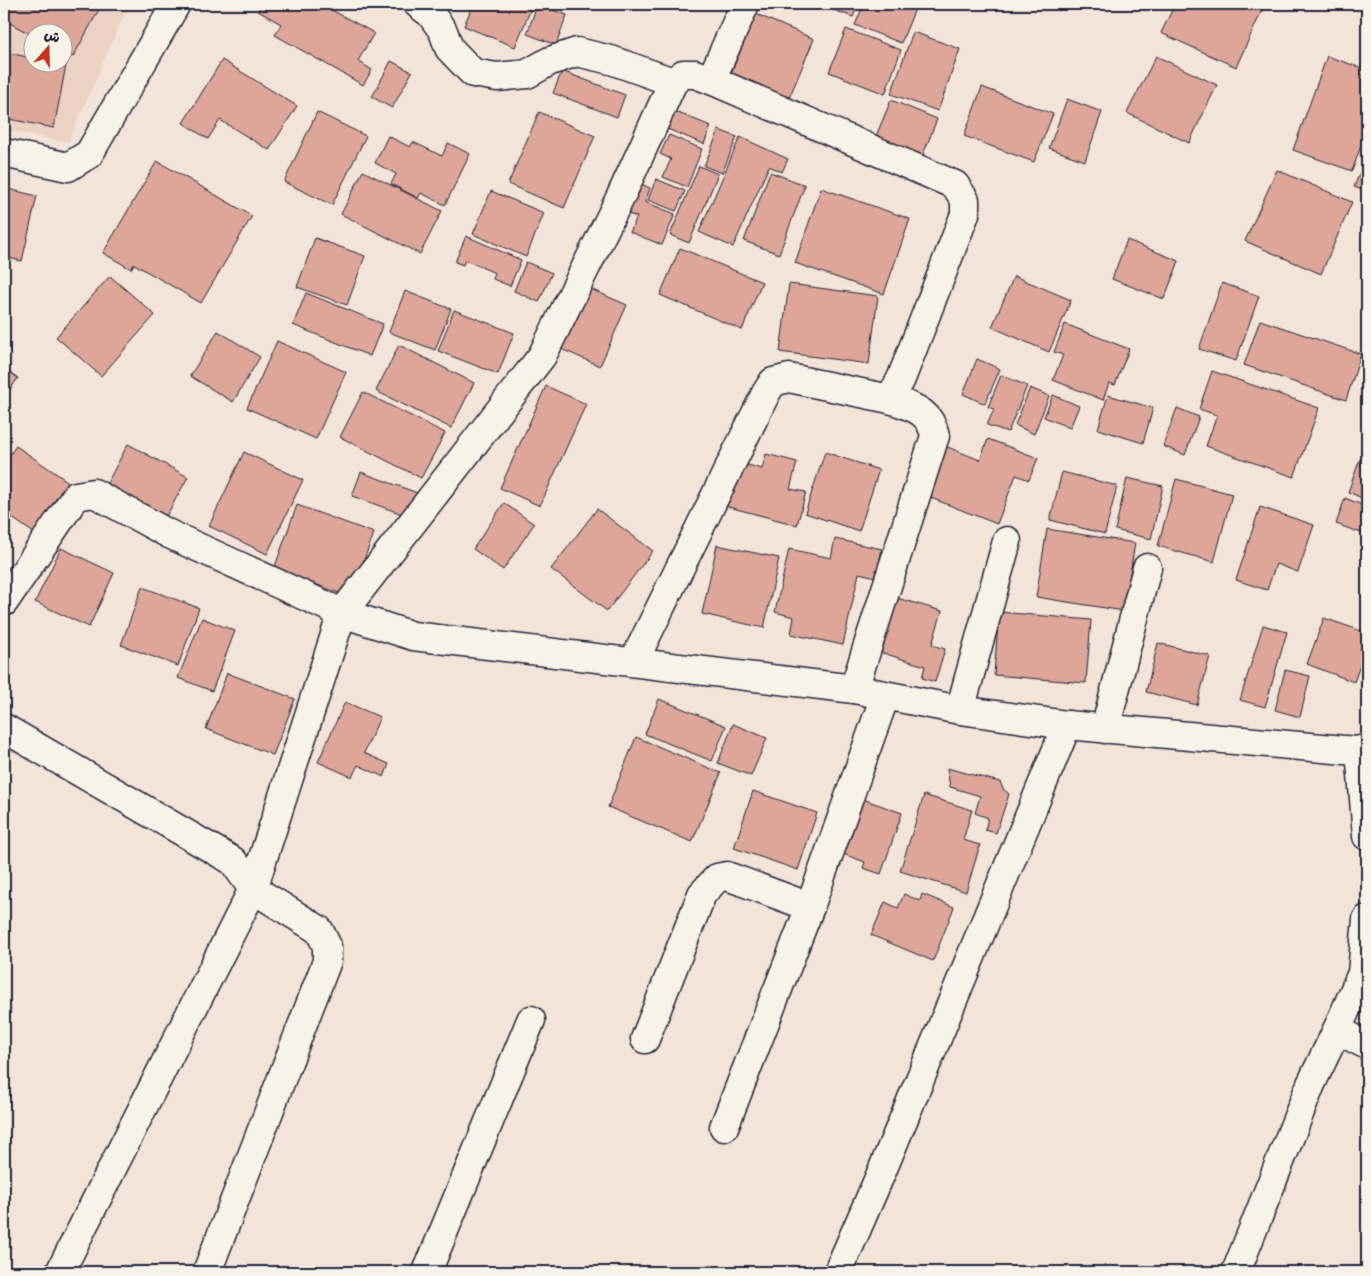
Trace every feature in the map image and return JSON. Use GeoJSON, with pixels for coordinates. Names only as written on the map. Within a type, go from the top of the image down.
{"type":"FeatureCollection","features":[{"type":"Feature","properties":{"kind":"street"},"geometry":{"type":"LineString","coordinates":[[4,153],[68,168],[89,154],[176,4]]}},
{"type":"Feature","properties":{"kind":"street"},"geometry":{"type":"LineString","coordinates":[[418,4],[430,13],[443,31],[449,48],[473,73],[497,77],[527,74],[550,61],[578,52],[611,60],[673,82]]}},
{"type":"Feature","properties":{"kind":"street"},"geometry":{"type":"LineString","coordinates":[[711,80],[744,4]]}},
{"type":"Feature","properties":{"kind":"street"},"geometry":{"type":"LineString","coordinates":[[60,1272],[253,889],[342,613],[542,356],[620,198],[673,82],[683,74],[695,74],[711,80],[955,185],[965,200],[966,214],[901,379],[890,399]]}},
{"type":"Feature","properties":{"kind":"street"},"geometry":{"type":"LineString","coordinates":[[634,661],[766,392],[773,382],[789,378],[890,399],[921,411],[933,425],[935,436],[854,688]]}},
{"type":"Feature","properties":{"kind":"street"},"geometry":{"type":"LineString","coordinates":[[4,602],[76,496],[94,493],[169,534],[342,613],[413,636],[854,688],[885,696],[960,710],[1067,725],[1363,751],[1367,836]]}},
{"type":"Feature","properties":{"kind":"street"},"geometry":{"type":"LineString","coordinates":[[960,710],[1006,541]]}},
{"type":"Feature","properties":{"kind":"street"},"geometry":{"type":"LineString","coordinates":[[1105,728],[1147,568]]}},
{"type":"Feature","properties":{"kind":"street"},"geometry":{"type":"LineString","coordinates":[[724,1127],[810,907],[885,696]]}},
{"type":"Feature","properties":{"kind":"street"},"geometry":{"type":"LineString","coordinates":[[838,1272],[882,1171],[1067,725]]}},
{"type":"Feature","properties":{"kind":"street"},"geometry":{"type":"LineString","coordinates":[[4,728],[233,861],[253,889],[319,930],[327,946],[327,961],[207,1272]]}},
{"type":"Feature","properties":{"kind":"street"},"geometry":{"type":"LineString","coordinates":[[646,1039],[702,894],[717,878],[727,876],[810,907]]}},
{"type":"Feature","properties":{"kind":"street"},"geometry":{"type":"LineString","coordinates":[[1236,1272],[1311,1084],[1338,1030],[1362,973],[1367,919]]}},
{"type":"Feature","properties":{"kind":"street"},"geometry":{"type":"LineString","coordinates":[[427,1272],[531,1020]]}},
{"type":"Feature","properties":{"kind":"street"},"geometry":{"type":"LineString","coordinates":[[1338,1030],[1367,1045]]}},
{"type":"Feature","properties":{"kind":"shaded area"},"geometry":{"type":"Polygon","coordinates":[[[4,4],[129,4],[68,142],[4,130],[4,4]]]}},
{"type":"Feature","properties":{"kind":"building"},"geometry":{"type":"Polygon","coordinates":[[[4,4],[102,4],[73,57],[72,22],[22,22],[22,30],[4,20],[4,4]]]}},
{"type":"Feature","properties":{"kind":"building"},"geometry":{"type":"Polygon","coordinates":[[[262,4],[333,4],[330,9],[374,33],[358,61],[372,70],[363,85],[275,35],[281,24],[258,11],[262,4]]]}},
{"type":"Feature","properties":{"kind":"building"},"geometry":{"type":"Polygon","coordinates":[[[473,4],[533,4],[515,47],[464,26],[473,4]]]}},
{"type":"Feature","properties":{"kind":"building"},"geometry":{"type":"Polygon","coordinates":[[[817,4],[858,4],[853,17],[817,4]]]}},
{"type":"Feature","properties":{"kind":"building"},"geometry":{"type":"Polygon","coordinates":[[[864,4],[917,4],[901,43],[855,25],[864,4]]]}},
{"type":"Feature","properties":{"kind":"building"},"geometry":{"type":"Polygon","coordinates":[[[1175,4],[1265,4],[1236,67],[1161,33],[1175,4]]]}},
{"type":"Feature","properties":{"kind":"building"},"geometry":{"type":"Polygon","coordinates":[[[537,5],[567,15],[556,45],[527,34],[537,5]]]}},
{"type":"Feature","properties":{"kind":"building"},"geometry":{"type":"Polygon","coordinates":[[[756,14],[814,39],[789,98],[731,73],[756,14]]]}},
{"type":"Feature","properties":{"kind":"building"},"geometry":{"type":"Polygon","coordinates":[[[846,29],[901,50],[885,94],[829,72],[846,29]]]}},
{"type":"Feature","properties":{"kind":"building"},"geometry":{"type":"Polygon","coordinates":[[[913,32],[960,49],[938,111],[891,94],[913,32]]]}},
{"type":"Feature","properties":{"kind":"building"},"geometry":{"type":"Polygon","coordinates":[[[4,52],[22,56],[22,72],[65,72],[54,128],[4,118],[4,52]]]}},
{"type":"Feature","properties":{"kind":"building"},"geometry":{"type":"Polygon","coordinates":[[[1156,56],[1217,85],[1189,143],[1127,113],[1156,56]]]}},
{"type":"Feature","properties":{"kind":"building"},"geometry":{"type":"Polygon","coordinates":[[[1327,56],[1367,70],[1367,129],[1352,171],[1293,150],[1327,56]]]}},
{"type":"Feature","properties":{"kind":"building"},"geometry":{"type":"Polygon","coordinates":[[[222,60],[297,106],[269,150],[220,120],[208,139],[183,123],[222,60]]]}},
{"type":"Feature","properties":{"kind":"building"},"geometry":{"type":"Polygon","coordinates":[[[391,61],[412,72],[392,108],[372,97],[391,61]]]}},
{"type":"Feature","properties":{"kind":"building"},"geometry":{"type":"Polygon","coordinates":[[[562,71],[625,95],[617,117],[553,93],[562,71]]]}},
{"type":"Feature","properties":{"kind":"building"},"geometry":{"type":"Polygon","coordinates":[[[982,87],[1053,114],[1034,162],[964,136],[982,87]]]}},
{"type":"Feature","properties":{"kind":"building"},"geometry":{"type":"Polygon","coordinates":[[[1067,99],[1102,112],[1085,161],[1049,148],[1067,99]]]}},
{"type":"Feature","properties":{"kind":"building"},"geometry":{"type":"Polygon","coordinates":[[[891,100],[937,119],[921,160],[874,141],[891,100]]]}},
{"type":"Feature","properties":{"kind":"building"},"geometry":{"type":"Polygon","coordinates":[[[673,111],[711,126],[704,144],[665,128],[673,111]]]}},
{"type":"Feature","properties":{"kind":"building"},"geometry":{"type":"Polygon","coordinates":[[[317,112],[366,136],[332,205],[284,182],[317,112]]]}},
{"type":"Feature","properties":{"kind":"building"},"geometry":{"type":"Polygon","coordinates":[[[539,112],[595,136],[564,208],[508,184],[539,112]]]}},
{"type":"Feature","properties":{"kind":"building"},"geometry":{"type":"Polygon","coordinates":[[[719,130],[737,137],[722,173],[704,166],[719,130]]]}},
{"type":"Feature","properties":{"kind":"building"},"geometry":{"type":"Polygon","coordinates":[[[669,135],[702,149],[687,187],[663,177],[671,159],[660,154],[669,135]]]}},
{"type":"Feature","properties":{"kind":"building"},"geometry":{"type":"Polygon","coordinates":[[[388,136],[410,147],[413,142],[442,156],[448,143],[470,154],[445,205],[421,193],[418,198],[391,184],[396,174],[375,163],[388,136]]]}},
{"type":"Feature","properties":{"kind":"building"},"geometry":{"type":"Polygon","coordinates":[[[740,137],[788,159],[782,172],[769,166],[733,247],[699,232],[740,137]]]}},
{"type":"Feature","properties":{"kind":"building"},"geometry":{"type":"Polygon","coordinates":[[[1367,155],[1367,192],[1354,187],[1367,155]]]}},
{"type":"Feature","properties":{"kind":"building"},"geometry":{"type":"Polygon","coordinates":[[[157,161],[252,216],[201,303],[134,264],[131,269],[103,253],[157,161]]]}},
{"type":"Feature","properties":{"kind":"building"},"geometry":{"type":"Polygon","coordinates":[[[699,166],[718,174],[689,243],[670,235],[699,166]]]}},
{"type":"Feature","properties":{"kind":"building"},"geometry":{"type":"Polygon","coordinates":[[[1277,170],[1352,202],[1321,274],[1245,241],[1277,170]]]}},
{"type":"Feature","properties":{"kind":"building"},"geometry":{"type":"Polygon","coordinates":[[[363,171],[442,211],[420,254],[341,214],[363,171]]]}},
{"type":"Feature","properties":{"kind":"building"},"geometry":{"type":"Polygon","coordinates":[[[770,172],[805,185],[779,254],[744,241],[770,172]]]}},
{"type":"Feature","properties":{"kind":"building"},"geometry":{"type":"Polygon","coordinates":[[[656,179],[685,191],[676,211],[648,200],[656,179]]]}},
{"type":"Feature","properties":{"kind":"building"},"geometry":{"type":"Polygon","coordinates":[[[641,184],[650,188],[645,202],[675,214],[662,245],[630,232],[637,217],[628,214],[641,184]]]}},
{"type":"Feature","properties":{"kind":"building"},"geometry":{"type":"Polygon","coordinates":[[[4,188],[37,196],[22,261],[4,257],[4,188]]]}},
{"type":"Feature","properties":{"kind":"building"},"geometry":{"type":"Polygon","coordinates":[[[821,188],[910,219],[884,294],[795,263],[821,188]]]}},
{"type":"Feature","properties":{"kind":"building"},"geometry":{"type":"Polygon","coordinates":[[[491,191],[544,213],[526,257],[473,234],[491,191]]]}},
{"type":"Feature","properties":{"kind":"building"},"geometry":{"type":"Polygon","coordinates":[[[466,236],[521,260],[510,286],[493,279],[495,273],[465,260],[463,265],[455,262],[466,236]]]}},
{"type":"Feature","properties":{"kind":"building"},"geometry":{"type":"Polygon","coordinates":[[[315,238],[365,256],[347,305],[297,287],[315,238]]]}},
{"type":"Feature","properties":{"kind":"building"},"geometry":{"type":"Polygon","coordinates":[[[1127,240],[1179,261],[1164,299],[1112,279],[1127,240]]]}},
{"type":"Feature","properties":{"kind":"building"},"geometry":{"type":"Polygon","coordinates":[[[680,248],[762,282],[742,330],[660,295],[680,248]]]}},
{"type":"Feature","properties":{"kind":"building"},"geometry":{"type":"Polygon","coordinates":[[[526,262],[552,273],[539,302],[514,291],[526,262]]]}},
{"type":"Feature","properties":{"kind":"building"},"geometry":{"type":"Polygon","coordinates":[[[110,276],[155,315],[101,376],[56,337],[110,276]]]}},
{"type":"Feature","properties":{"kind":"building"},"geometry":{"type":"Polygon","coordinates":[[[1014,276],[1071,300],[1049,352],[992,327],[1014,276]]]}},
{"type":"Feature","properties":{"kind":"building"},"geometry":{"type":"Polygon","coordinates":[[[1222,283],[1259,296],[1236,361],[1199,349],[1222,283]]]}},
{"type":"Feature","properties":{"kind":"building"},"geometry":{"type":"Polygon","coordinates":[[[789,284],[878,296],[869,364],[780,352],[789,284]]]}},
{"type":"Feature","properties":{"kind":"building"},"geometry":{"type":"Polygon","coordinates":[[[586,287],[627,305],[600,366],[559,348],[586,287]]]}},
{"type":"Feature","properties":{"kind":"building"},"geometry":{"type":"Polygon","coordinates":[[[405,291],[451,309],[435,350],[389,332],[405,291]]]}},
{"type":"Feature","properties":{"kind":"building"},"geometry":{"type":"Polygon","coordinates":[[[306,293],[383,324],[370,356],[293,325],[306,293]]]}},
{"type":"Feature","properties":{"kind":"building"},"geometry":{"type":"Polygon","coordinates":[[[454,310],[514,333],[498,374],[438,351],[454,310]]]}},
{"type":"Feature","properties":{"kind":"building"},"geometry":{"type":"Polygon","coordinates":[[[1260,320],[1361,354],[1346,400],[1244,365],[1260,320]]]}},
{"type":"Feature","properties":{"kind":"building"},"geometry":{"type":"Polygon","coordinates":[[[1065,324],[1129,349],[1115,385],[1109,383],[1103,400],[1053,380],[1063,355],[1054,352],[1065,324]]]}},
{"type":"Feature","properties":{"kind":"building"},"geometry":{"type":"Polygon","coordinates":[[[218,331],[260,357],[233,402],[190,376],[218,331]]]}},
{"type":"Feature","properties":{"kind":"building"},"geometry":{"type":"Polygon","coordinates":[[[277,341],[346,372],[316,439],[247,408],[277,341]]]}},
{"type":"Feature","properties":{"kind":"building"},"geometry":{"type":"Polygon","coordinates":[[[399,345],[474,383],[451,428],[376,391],[399,345]]]}},
{"type":"Feature","properties":{"kind":"building"},"geometry":{"type":"Polygon","coordinates":[[[977,359],[1000,369],[985,404],[963,394],[977,359]]]}},
{"type":"Feature","properties":{"kind":"building"},"geometry":{"type":"Polygon","coordinates":[[[4,368],[18,378],[4,398],[4,368]]]}},
{"type":"Feature","properties":{"kind":"building"},"geometry":{"type":"Polygon","coordinates":[[[1212,371],[1319,408],[1294,477],[1206,446],[1217,415],[1199,409],[1212,371]]]}},
{"type":"Feature","properties":{"kind":"building"},"geometry":{"type":"Polygon","coordinates":[[[1001,375],[1027,386],[1008,432],[987,425],[994,409],[988,407],[1001,375]]]}},
{"type":"Feature","properties":{"kind":"building"},"geometry":{"type":"Polygon","coordinates":[[[546,386],[586,404],[540,506],[500,488],[546,386]]]}},
{"type":"Feature","properties":{"kind":"building"},"geometry":{"type":"Polygon","coordinates":[[[1030,388],[1049,396],[1034,434],[1015,425],[1030,388]]]}},
{"type":"Feature","properties":{"kind":"building"},"geometry":{"type":"Polygon","coordinates":[[[363,392],[445,433],[421,478],[340,437],[363,392]]]}},
{"type":"Feature","properties":{"kind":"building"},"geometry":{"type":"Polygon","coordinates":[[[1053,395],[1079,406],[1070,428],[1044,417],[1053,395]]]}},
{"type":"Feature","properties":{"kind":"building"},"geometry":{"type":"Polygon","coordinates":[[[1108,395],[1153,408],[1143,443],[1098,429],[1108,395]]]}},
{"type":"Feature","properties":{"kind":"building"},"geometry":{"type":"Polygon","coordinates":[[[1177,408],[1199,417],[1185,455],[1163,446],[1177,408]]]}},
{"type":"Feature","properties":{"kind":"building"},"geometry":{"type":"Polygon","coordinates":[[[988,439],[1038,458],[1029,480],[1016,475],[997,524],[926,496],[945,446],[980,460],[988,439]]]}},
{"type":"Feature","properties":{"kind":"building"},"geometry":{"type":"Polygon","coordinates":[[[128,444],[188,477],[164,520],[105,487],[128,444]]]}},
{"type":"Feature","properties":{"kind":"building"},"geometry":{"type":"Polygon","coordinates":[[[16,446],[70,483],[35,534],[4,512],[4,463],[16,446]]]}},
{"type":"Feature","properties":{"kind":"building"},"geometry":{"type":"Polygon","coordinates":[[[244,452],[303,480],[267,554],[209,526],[244,452]]]}},
{"type":"Feature","properties":{"kind":"building"},"geometry":{"type":"Polygon","coordinates":[[[825,452],[879,470],[859,531],[805,513],[825,452]]]}},
{"type":"Feature","properties":{"kind":"building"},"geometry":{"type":"Polygon","coordinates":[[[766,454],[797,462],[790,489],[806,492],[797,525],[725,506],[737,462],[762,469],[766,454]]]}},
{"type":"Feature","properties":{"kind":"building"},"geometry":{"type":"Polygon","coordinates":[[[1360,459],[1367,461],[1367,500],[1348,492],[1360,459]]]}},
{"type":"Feature","properties":{"kind":"building"},"geometry":{"type":"Polygon","coordinates":[[[361,472],[428,497],[419,520],[352,496],[361,472]]]}},
{"type":"Feature","properties":{"kind":"building"},"geometry":{"type":"Polygon","coordinates":[[[1062,472],[1117,486],[1105,534],[1050,520],[1062,472]]]}},
{"type":"Feature","properties":{"kind":"building"},"geometry":{"type":"Polygon","coordinates":[[[1127,478],[1163,486],[1151,539],[1115,530],[1127,478]]]}},
{"type":"Feature","properties":{"kind":"building"},"geometry":{"type":"Polygon","coordinates":[[[1176,479],[1232,494],[1214,562],[1158,546],[1176,479]]]}},
{"type":"Feature","properties":{"kind":"building"},"geometry":{"type":"Polygon","coordinates":[[[1345,498],[1367,507],[1367,535],[1336,524],[1345,498]]]}},
{"type":"Feature","properties":{"kind":"building"},"geometry":{"type":"Polygon","coordinates":[[[504,503],[534,524],[503,570],[473,549],[504,503]]]}},
{"type":"Feature","properties":{"kind":"building"},"geometry":{"type":"Polygon","coordinates":[[[297,505],[374,533],[350,597],[274,569],[297,505]]]}},
{"type":"Feature","properties":{"kind":"building"},"geometry":{"type":"Polygon","coordinates":[[[1260,507],[1314,525],[1298,572],[1276,564],[1267,590],[1236,580],[1260,507]]]}},
{"type":"Feature","properties":{"kind":"building"},"geometry":{"type":"Polygon","coordinates":[[[597,509],[653,551],[607,611],[551,569],[597,509]]]}},
{"type":"Feature","properties":{"kind":"building"},"geometry":{"type":"Polygon","coordinates":[[[1047,529],[1135,543],[1124,611],[1036,597],[1047,529]]]}},
{"type":"Feature","properties":{"kind":"building"},"geometry":{"type":"Polygon","coordinates":[[[835,539],[882,549],[876,577],[859,573],[843,645],[791,634],[794,617],[775,612],[789,549],[831,558],[835,539]]]}},
{"type":"Feature","properties":{"kind":"building"},"geometry":{"type":"Polygon","coordinates":[[[717,545],[779,558],[764,628],[702,614],[717,545]]]}},
{"type":"Feature","properties":{"kind":"building"},"geometry":{"type":"Polygon","coordinates":[[[61,548],[114,573],[89,627],[35,602],[61,548]]]}},
{"type":"Feature","properties":{"kind":"building"},"geometry":{"type":"Polygon","coordinates":[[[142,587],[199,608],[178,666],[121,645],[142,587]]]}},
{"type":"Feature","properties":{"kind":"building"},"geometry":{"type":"Polygon","coordinates":[[[890,596],[942,611],[932,645],[945,649],[935,682],[922,678],[925,666],[873,650],[890,596]]]}},
{"type":"Feature","properties":{"kind":"building"},"geometry":{"type":"Polygon","coordinates":[[[999,612],[1091,620],[1086,683],[994,675],[999,612]]]}},
{"type":"Feature","properties":{"kind":"building"},"geometry":{"type":"Polygon","coordinates":[[[202,618],[235,631],[212,691],[178,678],[202,618]]]}},
{"type":"Feature","properties":{"kind":"building"},"geometry":{"type":"Polygon","coordinates":[[[1324,618],[1367,633],[1367,646],[1354,682],[1307,664],[1324,618]]]}},
{"type":"Feature","properties":{"kind":"building"},"geometry":{"type":"Polygon","coordinates":[[[1263,625],[1287,632],[1265,707],[1240,700],[1263,625]]]}},
{"type":"Feature","properties":{"kind":"building"},"geometry":{"type":"Polygon","coordinates":[[[1158,643],[1210,656],[1197,705],[1146,692],[1158,643]]]}},
{"type":"Feature","properties":{"kind":"building"},"geometry":{"type":"Polygon","coordinates":[[[1285,670],[1310,676],[1300,717],[1275,710],[1285,670]]]}},
{"type":"Feature","properties":{"kind":"building"},"geometry":{"type":"Polygon","coordinates":[[[227,673],[295,699],[273,755],[206,729],[227,673]]]}},
{"type":"Feature","properties":{"kind":"building"},"geometry":{"type":"Polygon","coordinates":[[[659,699],[726,726],[712,761],[645,734],[659,699]]]}},
{"type":"Feature","properties":{"kind":"building"},"geometry":{"type":"Polygon","coordinates":[[[345,702],[380,717],[364,753],[389,764],[384,777],[358,765],[352,777],[318,762],[345,702]]]}},
{"type":"Feature","properties":{"kind":"building"},"geometry":{"type":"Polygon","coordinates":[[[733,724],[767,738],[751,776],[718,763],[733,724]]]}},
{"type":"Feature","properties":{"kind":"building"},"geometry":{"type":"Polygon","coordinates":[[[636,737],[721,773],[692,842],[608,807],[636,737]]]}},
{"type":"Feature","properties":{"kind":"building"},"geometry":{"type":"Polygon","coordinates":[[[947,768],[1000,782],[1003,789],[1009,794],[996,833],[985,830],[988,818],[975,813],[980,796],[950,787],[947,768]]]}},
{"type":"Feature","properties":{"kind":"building"},"geometry":{"type":"Polygon","coordinates":[[[753,791],[817,813],[798,870],[734,848],[753,791]]]}},
{"type":"Feature","properties":{"kind":"building"},"geometry":{"type":"Polygon","coordinates":[[[924,795],[972,810],[963,840],[980,845],[966,892],[900,871],[924,795]]]}},
{"type":"Feature","properties":{"kind":"building"},"geometry":{"type":"Polygon","coordinates":[[[857,797],[902,813],[881,874],[863,868],[865,862],[838,852],[857,797]]]}},
{"type":"Feature","properties":{"kind":"building"},"geometry":{"type":"Polygon","coordinates":[[[904,894],[920,901],[922,894],[954,907],[933,961],[871,935],[885,902],[898,908],[904,894]]]}}]}
